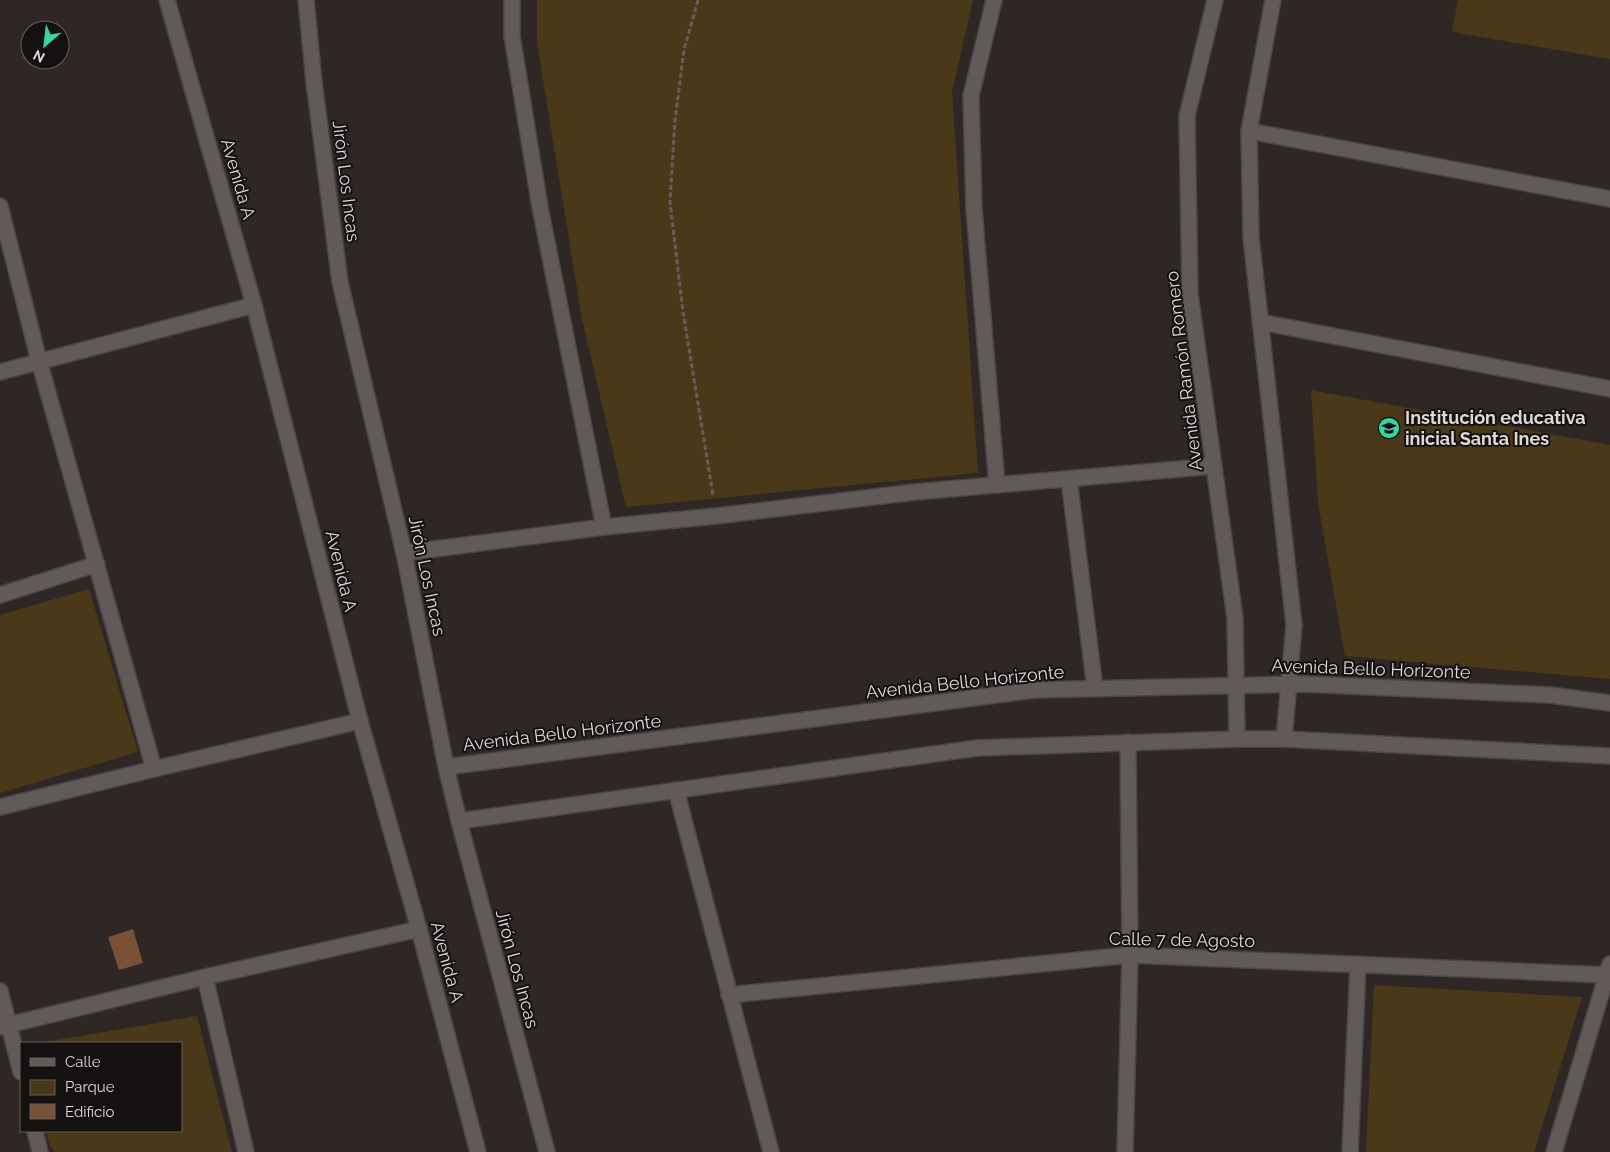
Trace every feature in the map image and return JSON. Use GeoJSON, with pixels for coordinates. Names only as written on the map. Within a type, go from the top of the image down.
{"type":"FeatureCollection","features":[{"type":"Feature","properties":{"kind":"street","name":"Avenida A"},"geometry":{"type":"LineString","coordinates":[[167,0],[254,305],[360,721],[419,929],[478,1152]]}},
{"type":"Feature","properties":{"kind":"street","name":"Jirón Los Incas"},"geometry":{"type":"LineString","coordinates":[[306,0],[314,82],[340,282],[404,553],[446,767],[547,1152]]}},
{"type":"Feature","properties":{"kind":"street"},"geometry":{"type":"LineString","coordinates":[[512,0],[512,36],[540,207],[604,527]]}},
{"type":"Feature","properties":{"kind":"street"},"geometry":{"type":"LineString","coordinates":[[994,0],[971,96],[974,209],[997,485]]}},
{"type":"Feature","properties":{"kind":"street","name":"Avenida Ramón Romero"},"geometry":{"type":"LineString","coordinates":[[1214,0],[1186,116],[1190,294],[1235,618],[1237,739]]}},
{"type":"Feature","properties":{"kind":"street"},"geometry":{"type":"LineString","coordinates":[[1273,0],[1249,132],[1251,236],[1294,625],[1284,739]]}},
{"type":"Feature","properties":{"kind":"street"},"geometry":{"type":"LineString","coordinates":[[1249,132],[1610,199]]}},
{"type":"Feature","properties":{"kind":"street"},"geometry":{"type":"LineString","coordinates":[[0,206],[39,361],[154,768]]}},
{"type":"Feature","properties":{"kind":"street"},"geometry":{"type":"LineString","coordinates":[[0,372],[254,305]]}},
{"type":"Feature","properties":{"kind":"street"},"geometry":{"type":"LineString","coordinates":[[1260,322],[1610,389]]}},
{"type":"Feature","properties":{"kind":"street"},"geometry":{"type":"LineString","coordinates":[[404,553],[604,527],[716,516],[915,492],[1214,466]]}},
{"type":"Feature","properties":{"kind":"street"},"geometry":{"type":"LineString","coordinates":[[1069,479],[1095,689]]}},
{"type":"Feature","properties":{"kind":"street"},"geometry":{"type":"LineString","coordinates":[[0,595],[97,564]]}},
{"type":"Feature","properties":{"kind":"street","name":"Avenida Bello Horizonte"},"geometry":{"type":"LineString","coordinates":[[446,767],[1034,690],[1289,684],[1550,695],[1610,703]]}},
{"type":"Feature","properties":{"kind":"street"},"geometry":{"type":"LineString","coordinates":[[0,807],[154,768],[360,721]]}},
{"type":"Feature","properties":{"kind":"street"},"geometry":{"type":"LineString","coordinates":[[459,821],[977,748],[1128,742],[1284,739],[1610,756]]}},
{"type":"Feature","properties":{"kind":"street"},"geometry":{"type":"LineString","coordinates":[[1125,1152],[1130,955],[1128,742]]}},
{"type":"Feature","properties":{"kind":"street"},"geometry":{"type":"LineString","coordinates":[[676,790],[771,1152]]}},
{"type":"Feature","properties":{"kind":"street"},"geometry":{"type":"LineString","coordinates":[[5,1026],[205,977],[419,929]]}},
{"type":"Feature","properties":{"kind":"street","name":"Calle 7 de Agosto"},"geometry":{"type":"LineString","coordinates":[[729,995],[1130,955],[1358,964],[1608,969]]}},
{"type":"Feature","properties":{"kind":"street"},"geometry":{"type":"LineString","coordinates":[[1350,1152],[1358,964]]}},
{"type":"Feature","properties":{"kind":"street"},"geometry":{"type":"LineString","coordinates":[[1554,1152],[1608,969]]}},
{"type":"Feature","properties":{"kind":"street"},"geometry":{"type":"LineString","coordinates":[[205,977],[246,1152]]}},
{"type":"Feature","properties":{"kind":"street"},"geometry":{"type":"LineString","coordinates":[[0,991],[5,1026],[20,1069]]}},
{"type":"Feature","properties":{"kind":"street"},"geometry":{"type":"LineString","coordinates":[[35,1132],[40,1152]]}},
{"type":"Feature","properties":{"kind":"path"},"geometry":{"type":"LineString","coordinates":[[698,0],[684,50],[675,120],[670,202],[683,312],[716,516]]}},
{"type":"Feature","properties":{"kind":"green space"},"geometry":{"type":"Polygon","coordinates":[[[537,0],[973,0],[952,92],[978,473],[626,507],[582,319],[537,43],[537,0]]]}},
{"type":"Feature","properties":{"kind":"green space"},"geometry":{"type":"Polygon","coordinates":[[[1458,0],[1610,0],[1610,59],[1452,32],[1458,0]]]}},
{"type":"Feature","properties":{"kind":"green space"},"geometry":{"type":"Polygon","coordinates":[[[1311,390],[1610,445],[1610,679],[1345,656],[1318,503],[1311,390]]]}},
{"type":"Feature","properties":{"kind":"green space"},"geometry":{"type":"Polygon","coordinates":[[[89,589],[138,752],[0,793],[0,615],[89,589]]]}},
{"type":"Feature","properties":{"kind":"green space"},"geometry":{"type":"Polygon","coordinates":[[[1374,985],[1582,997],[1534,1152],[1366,1152],[1374,985]]]}},
{"type":"Feature","properties":{"kind":"green space"},"geometry":{"type":"Polygon","coordinates":[[[197,1016],[232,1152],[55,1152],[50,1146],[46,1132],[182,1132],[182,1042],[46,1042],[197,1016]]]}},
{"type":"Feature","properties":{"kind":"building"},"geometry":{"type":"Polygon","coordinates":[[[133,929],[143,963],[119,970],[108,937],[133,929]]]}},
{"type":"Feature","properties":{"kind":"place","name":"Institución educativa inicial Santa Ines"},"geometry":{"type":"Point","coordinates":[1389,428]}}]}
